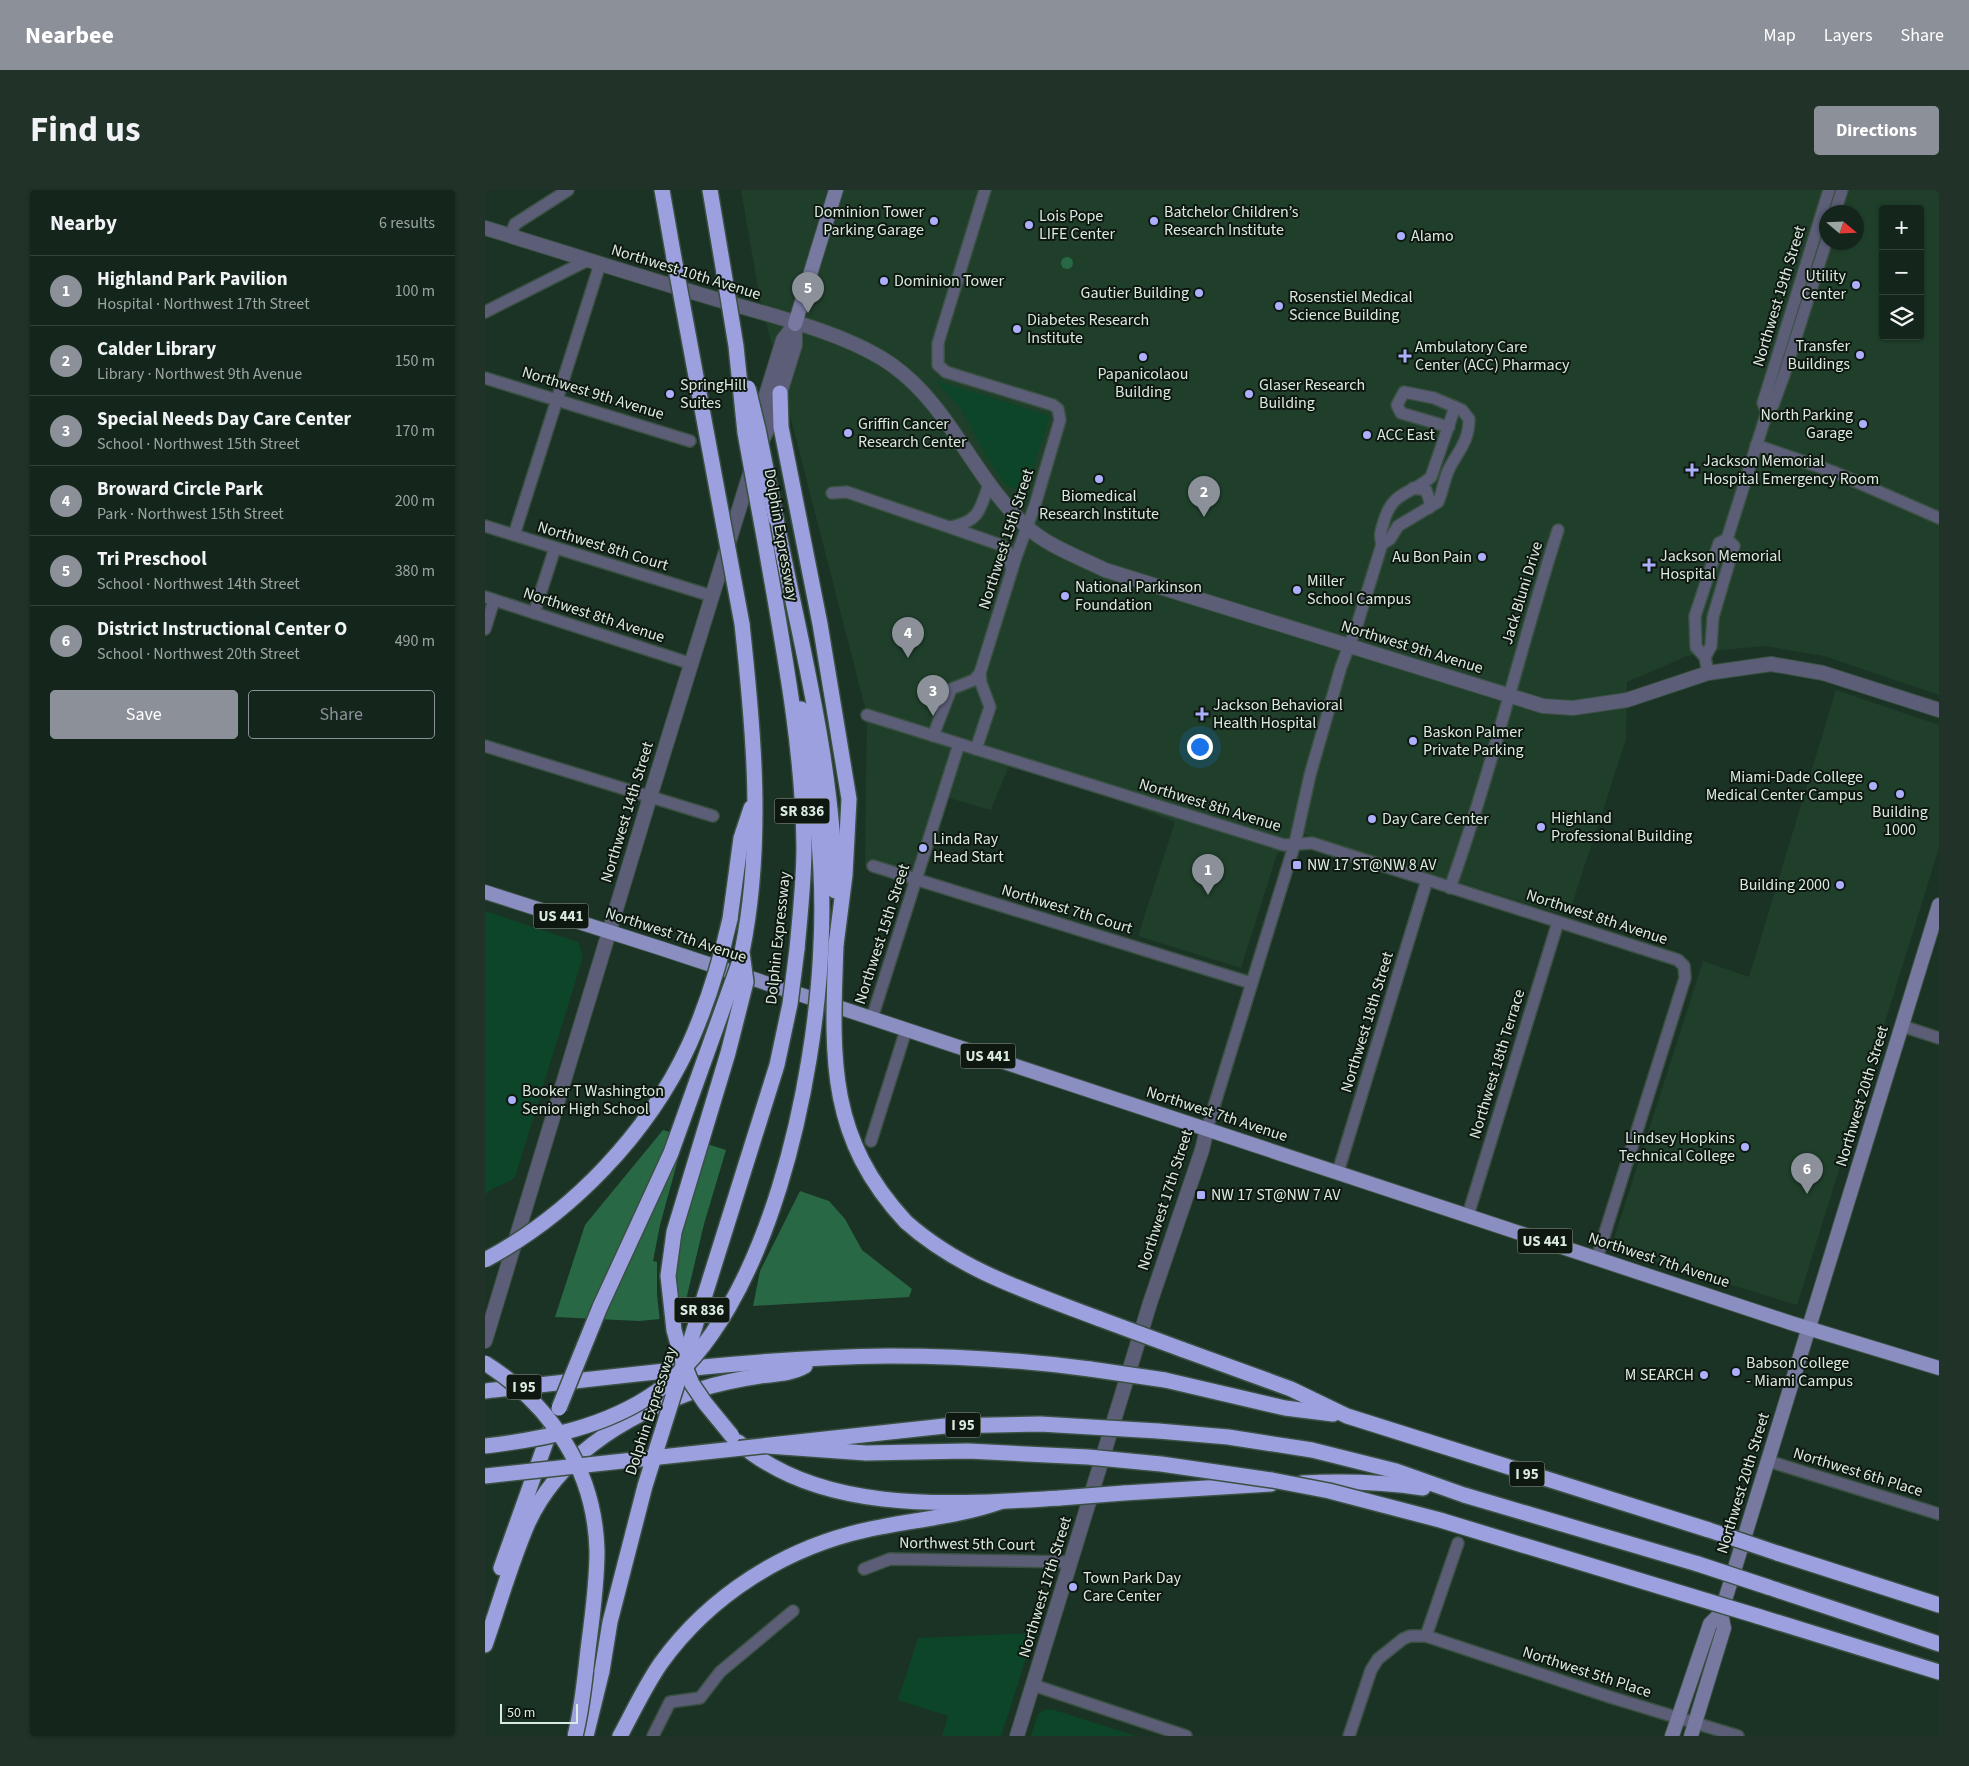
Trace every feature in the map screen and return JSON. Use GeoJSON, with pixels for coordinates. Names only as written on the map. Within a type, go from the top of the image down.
{"type":"FeatureCollection","features":[{"type":"Feature","properties":{"kind":"highway","name":"Dolphin Expressway"},"geometry":{"type":"LineString","coordinates":[[485,1616],[524,1499],[559,1408],[603,1300],[671,1154],[742,952],[748,924],[755,846],[755,797],[753,730],[742,624],[662,190]]}},
{"type":"Feature","properties":{"kind":"highway","name":"Dolphin Expressway"},"geometry":{"type":"LineString","coordinates":[[586,1736],[602,1671],[610,1622],[645,1486],[777,1065],[790,1004],[797,949],[804,846],[801,792],[787,673],[745,433],[736,346],[710,190]]}},
{"type":"Feature","properties":{"kind":"highway"},"geometry":{"type":"LineString","coordinates":[[736,346],[758,429],[826,775],[834,850],[829,945],[835,1052],[845,1121],[852,1142],[869,1176],[889,1204],[906,1222],[923,1237],[967,1264],[1017,1288],[1291,1389],[1347,1416]]}},
{"type":"Feature","properties":{"kind":"highway"},"geometry":{"type":"LineString","coordinates":[[485,1446],[569,1431],[629,1409],[668,1382],[687,1363],[713,1329],[731,1301],[753,1256],[771,1210],[787,1159],[803,1098],[829,945],[845,875],[849,799],[820,624],[782,435],[780,393]]}},
{"type":"Feature","properties":{"kind":"highway"},"geometry":{"type":"LineString","coordinates":[[787,673],[797,692],[817,812],[823,909],[829,945]]}},
{"type":"Feature","properties":{"kind":"highway"},"geometry":{"type":"LineString","coordinates":[[485,1260],[528,1233],[590,1182],[646,1115],[677,1068],[698,1025],[716,974],[730,919],[741,838],[755,797]]}},
{"type":"Feature","properties":{"kind":"highway"},"geometry":{"type":"LineString","coordinates":[[742,952],[746,982],[739,1014],[681,1206],[671,1252],[668,1293],[674,1330],[692,1384],[705,1404],[732,1436],[751,1452],[779,1470],[810,1483],[842,1492],[912,1502],[1000,1502],[1234,1485],[1349,1481],[1393,1484],[1464,1495]]}},
{"type":"Feature","properties":{"kind":"highway","name":"I 95"},"geometry":{"type":"LineString","coordinates":[[485,1391],[704,1368],[888,1356],[970,1357],[1090,1369],[1165,1380],[1285,1408],[1347,1416],[1939,1605]]}},
{"type":"Feature","properties":{"kind":"highway"},"geometry":{"type":"LineString","coordinates":[[485,1645],[529,1522],[553,1483],[595,1442],[618,1425],[677,1398],[721,1384],[797,1371],[817,1360]]}},
{"type":"Feature","properties":{"kind":"highway"},"geometry":{"type":"LineString","coordinates":[[485,1363],[524,1391],[549,1417],[576,1462],[592,1512],[597,1550],[596,1572],[582,1697],[575,1736]]}},
{"type":"Feature","properties":{"kind":"highway","name":"I 95"},"geometry":{"type":"LineString","coordinates":[[485,1476],[915,1429],[998,1424],[1039,1424],[1228,1437],[1313,1450],[1396,1471],[1464,1495],[1698,1564],[1939,1644]]}},
{"type":"Feature","properties":{"kind":"highway"},"geometry":{"type":"LineString","coordinates":[[768,1446],[867,1453],[967,1451],[1088,1456],[1170,1465],[1272,1480],[1329,1491],[1440,1520],[1939,1672]]}},
{"type":"Feature","properties":{"kind":"highway"},"geometry":{"type":"LineString","coordinates":[[620,1736],[651,1679],[677,1644],[726,1596],[758,1574],[797,1553],[834,1538],[888,1525],[974,1511],[1000,1502]]}},
{"type":"Feature","properties":{"kind":"main road","name":"Northwest 14th Street"},"geometry":{"type":"LineString","coordinates":[[795,324],[836,190]]}},
{"type":"Feature","properties":{"kind":"main road","name":"Northwest 7th Avenue"},"geometry":{"type":"LineString","coordinates":[[485,892],[609,931],[1809,1328],[1939,1368]]}},
{"type":"Feature","properties":{"kind":"main road","name":"Northwest 20th Street"},"geometry":{"type":"LineString","coordinates":[[1672,1736],[1710,1624],[1721,1612],[1939,905]]}},
{"type":"Feature","properties":{"kind":"main road","name":"Northwest 20th Street"},"geometry":{"type":"LineString","coordinates":[[1693,1730],[1724,1628],[1721,1612]]}},
{"type":"Feature","properties":{"kind":"street"},"geometry":{"type":"LineString","coordinates":[[510,236],[515,224],[568,190]]}},
{"type":"Feature","properties":{"kind":"street","name":"Northwest 15th Street"},"geometry":{"type":"LineString","coordinates":[[980,673],[1059,424],[1058,409],[1053,405],[946,372],[938,365],[938,343],[985,190]]}},
{"type":"Feature","properties":{"kind":"street","name":"Northwest 19th Street"},"geometry":{"type":"LineString","coordinates":[[1767,412],[1763,403],[1829,190]]}},
{"type":"Feature","properties":{"kind":"street"},"geometry":{"type":"LineString","coordinates":[[1837,205],[1842,190]]}},
{"type":"Feature","properties":{"kind":"street","name":"Northwest 10th Avenue"},"geometry":{"type":"LineString","coordinates":[[485,228],[795,324],[875,354]]}},
{"type":"Feature","properties":{"kind":"street","name":"Northwest 19th Street"},"geometry":{"type":"LineString","coordinates":[[1727,539],[1767,412],[1773,405],[1787,367],[1824,250]]}},
{"type":"Feature","properties":{"kind":"street"},"geometry":{"type":"LineString","coordinates":[[485,312],[594,262]]}},
{"type":"Feature","properties":{"kind":"street"},"geometry":{"type":"LineString","coordinates":[[514,535],[558,401],[594,262]]}},
{"type":"Feature","properties":{"kind":"street","name":"Northwest 14th Street"},"geometry":{"type":"LineString","coordinates":[[485,1341],[649,797],[762,438],[771,422],[795,345],[795,324]]}},
{"type":"Feature","properties":{"kind":"street","name":"Northwest 14th Street"},"geometry":{"type":"LineString","coordinates":[[762,438],[759,418],[783,340],[795,324]]}},
{"type":"Feature","properties":{"kind":"street","name":"Northwest 9th Avenue"},"geometry":{"type":"LineString","coordinates":[[875,354],[909,378],[934,403],[989,484],[1027,527],[1058,547],[1105,570],[1543,706],[1573,708],[1627,700],[1708,673]]}},
{"type":"Feature","properties":{"kind":"street","name":"Northwest 9th Avenue"},"geometry":{"type":"LineString","coordinates":[[485,378],[690,441]]}},
{"type":"Feature","properties":{"kind":"street"},"geometry":{"type":"LineString","coordinates":[[1449,427],[1401,413],[1397,405],[1404,392],[1434,398],[1455,407],[1462,410],[1468,416],[1467,433],[1460,454],[1449,470],[1438,502],[1398,526],[1390,539],[1383,544],[1379,535],[1388,509],[1398,496],[1429,479],[1433,474],[1449,427],[1455,407]]}},
{"type":"Feature","properties":{"kind":"street"},"geometry":{"type":"LineString","coordinates":[[1756,445],[1833,472],[1939,518]]}},
{"type":"Feature","properties":{"kind":"street"},"geometry":{"type":"LineString","coordinates":[[951,527],[968,522],[976,517],[989,484]]}},
{"type":"Feature","properties":{"kind":"street"},"geometry":{"type":"LineString","coordinates":[[1413,488],[1426,490],[1430,502],[1429,508]]}},
{"type":"Feature","properties":{"kind":"street"},"geometry":{"type":"LineString","coordinates":[[832,493],[847,492],[1001,545],[1007,550],[1012,570]]}},
{"type":"Feature","properties":{"kind":"street","name":"Northwest 8th Court"},"geometry":{"type":"LineString","coordinates":[[485,527],[712,596]]}},
{"type":"Feature","properties":{"kind":"street","name":"Jack Bluni Drive"},"geometry":{"type":"LineString","coordinates":[[1509,696],[1558,530]]}},
{"type":"Feature","properties":{"kind":"street","name":"Northwest 19th Street"},"geometry":{"type":"LineString","coordinates":[[1708,673],[1705,657],[1696,647],[1695,616],[1719,542],[1727,539]]}},
{"type":"Feature","properties":{"kind":"street","name":"Northwest 19th Street"},"geometry":{"type":"LineString","coordinates":[[1705,657],[1711,646],[1713,617],[1733,546],[1727,539]]}},
{"type":"Feature","properties":{"kind":"street","name":"Northwest 17th Street"},"geometry":{"type":"LineString","coordinates":[[1017,1736],[1150,1303],[1202,1150],[1251,983],[1295,843],[1310,774],[1341,666],[1383,544]]}},
{"type":"Feature","properties":{"kind":"street"},"geometry":{"type":"LineString","coordinates":[[534,613],[555,548]]}},
{"type":"Feature","properties":{"kind":"street"},"geometry":{"type":"LineString","coordinates":[[485,629],[489,599]]}},
{"type":"Feature","properties":{"kind":"street","name":"Northwest 8th Avenue"},"geometry":{"type":"LineString","coordinates":[[489,599],[692,664]]}},
{"type":"Feature","properties":{"kind":"street"},"geometry":{"type":"LineString","coordinates":[[1708,673],[1771,664],[1788,665],[1823,673],[1939,710]]}},
{"type":"Feature","properties":{"kind":"street"},"geometry":{"type":"LineString","coordinates":[[933,736],[951,689],[974,680],[980,673]]}},
{"type":"Feature","properties":{"kind":"street"},"geometry":{"type":"LineString","coordinates":[[976,749],[990,707],[981,683],[980,673]]}},
{"type":"Feature","properties":{"kind":"street"},"geometry":{"type":"LineString","coordinates":[[1450,888],[1467,840],[1509,696]]}},
{"type":"Feature","properties":{"kind":"street","name":"Northwest 8th Avenue"},"geometry":{"type":"LineString","coordinates":[[867,715],[1283,845],[1312,843],[1678,960],[1684,966],[1685,978],[1597,1258]]}},
{"type":"Feature","properties":{"kind":"street","name":"Northwest 15th Street"},"geometry":{"type":"LineString","coordinates":[[872,1018],[959,744]]}},
{"type":"Feature","properties":{"kind":"street"},"geometry":{"type":"LineString","coordinates":[[485,746],[713,816]]}},
{"type":"Feature","properties":{"kind":"street","name":"Northwest 7th Court"},"geometry":{"type":"LineString","coordinates":[[873,866],[1251,983]]}},
{"type":"Feature","properties":{"kind":"street","name":"Northwest 18th Street"},"geometry":{"type":"LineString","coordinates":[[1338,1172],[1427,880]]}},
{"type":"Feature","properties":{"kind":"street","name":"Northwest 18th Terrace"},"geometry":{"type":"LineString","coordinates":[[1468,1216],[1558,922]]}},
{"type":"Feature","properties":{"kind":"street"},"geometry":{"type":"LineString","coordinates":[[1902,1026],[1939,1038]]}},
{"type":"Feature","properties":{"kind":"street"},"geometry":{"type":"LineString","coordinates":[[871,1141],[906,1030]]}},
{"type":"Feature","properties":{"kind":"street","name":"Northwest 6th Place"},"geometry":{"type":"LineString","coordinates":[[1768,1461],[1939,1514]]}},
{"type":"Feature","properties":{"kind":"street"},"geometry":{"type":"LineString","coordinates":[[1426,1636],[1458,1543]]}},
{"type":"Feature","properties":{"kind":"street","name":"Northwest 5th Court"},"geometry":{"type":"LineString","coordinates":[[864,1569],[890,1560],[1071,1562]]}},
{"type":"Feature","properties":{"kind":"street"},"geometry":{"type":"LineString","coordinates":[[653,1736],[670,1702],[700,1698],[720,1672],[793,1611]]}},
{"type":"Feature","properties":{"kind":"street","name":"Northwest 5th Place"},"geometry":{"type":"LineString","coordinates":[[1349,1736],[1371,1670],[1385,1652],[1410,1636],[1426,1636],[1678,1718],[1693,1730],[1738,1736]]}},
{"type":"Feature","properties":{"kind":"street"},"geometry":{"type":"LineString","coordinates":[[1033,1685],[1186,1736]]}},
{"type":"Feature","properties":{"kind":"shaded area","name":"Miller School Campus"},"geometry":{"type":"Polygon","coordinates":[[[741,190],[1939,190],[1939,695],[1824,656],[1765,646],[1722,650],[1687,656],[1627,682],[1626,740],[1568,916],[1303,834],[1277,854],[1241,968],[1138,936],[1175,822],[1011,760],[991,810],[942,796],[916,880],[865,866],[867,715],[760,299],[741,190]]]}},
{"type":"Feature","properties":{"kind":"shaded area"},"geometry":{"type":"Polygon","coordinates":[[[1069,257],[1072,258],[1072,268],[1065,269],[1062,268],[1061,261],[1062,258],[1069,257]]]}},
{"type":"Feature","properties":{"kind":"shaded area"},"geometry":{"type":"Polygon","coordinates":[[[935,380],[1050,416],[1028,484],[1022,491],[1007,486],[989,461],[961,409],[935,380]]]}},
{"type":"Feature","properties":{"kind":"shaded area","name":"Lindsey Hopkins Technical College"},"geometry":{"type":"Polygon","coordinates":[[[1836,690],[1939,725],[1939,848],[1797,1305],[1611,1248],[1703,961],[1749,977],[1836,690]]]}},
{"type":"Feature","properties":{"kind":"shaded area","name":"Booker T Washington Senior High School"},"geometry":{"type":"Polygon","coordinates":[[[485,911],[578,942],[583,957],[515,1177],[492,1189],[485,1195],[485,911]]]}},
{"type":"Feature","properties":{"kind":"shaded area"},"geometry":{"type":"Polygon","coordinates":[[[663,1130],[726,1150],[704,1224],[682,1317],[639,1321],[555,1317],[585,1225],[663,1130]]]}},
{"type":"Feature","properties":{"kind":"shaded area"},"geometry":{"type":"Polygon","coordinates":[[[800,1191],[829,1201],[845,1219],[862,1250],[912,1289],[909,1297],[753,1306],[760,1271],[800,1191]]]}},
{"type":"Feature","properties":{"kind":"shaded area"},"geometry":{"type":"Polygon","coordinates":[[[1034,1633],[1001,1736],[942,1736],[948,1716],[898,1700],[918,1638],[1034,1633]]]}},
{"type":"Feature","properties":{"kind":"shaded area"},"geometry":{"type":"Polygon","coordinates":[[[1046,1709],[1136,1736],[1031,1736],[1038,1714],[1046,1709]]]}},
{"type":"Feature","properties":{"kind":"pier"},"geometry":{"type":"Polygon","coordinates":[[[671,1129],[709,1141],[679,1244],[676,1284],[680,1320],[660,1322],[657,1295],[657,1262],[653,1261],[660,1225],[680,1152],[602,1322],[587,1321],[658,1167],[671,1129]]]}},
{"type":"Feature","properties":{"kind":"place","name":"Dominion Tower Parking Garage"},"geometry":{"type":"Point","coordinates":[934,221]}},
{"type":"Feature","properties":{"kind":"place","name":"Batchelor Children’s Research Institute"},"geometry":{"type":"Point","coordinates":[1154,221]}},
{"type":"Feature","properties":{"kind":"place","name":"Lois Pope LIFE Center"},"geometry":{"type":"Point","coordinates":[1029,225]}},
{"type":"Feature","properties":{"kind":"place","name":"Alamo"},"geometry":{"type":"Point","coordinates":[1401,236]}},
{"type":"Feature","properties":{"kind":"place","name":"Dominion Tower"},"geometry":{"type":"Point","coordinates":[884,281]}},
{"type":"Feature","properties":{"kind":"place","name":"Utility Center"},"geometry":{"type":"Point","coordinates":[1856,285]}},
{"type":"Feature","properties":{"kind":"place","name":"Gautier Building"},"geometry":{"type":"Point","coordinates":[1199,293]}},
{"type":"Feature","properties":{"kind":"place","name":"Rosenstiel Medical Science Building"},"geometry":{"type":"Point","coordinates":[1279,306]}},
{"type":"Feature","properties":{"kind":"place","name":"Tri Preschool"},"geometry":{"type":"Point","coordinates":[808,313]}},
{"type":"Feature","properties":{"kind":"place","name":"Diabetes Research Institute"},"geometry":{"type":"Point","coordinates":[1017,329]}},
{"type":"Feature","properties":{"kind":"place","name":"Transfer Buildings"},"geometry":{"type":"Point","coordinates":[1860,355]}},
{"type":"Feature","properties":{"kind":"place","name":"Ambulatory Care Center (ACC) Pharmacy"},"geometry":{"type":"Point","coordinates":[1405,356]}},
{"type":"Feature","properties":{"kind":"place","name":"Papanicolaou Building"},"geometry":{"type":"Point","coordinates":[1143,357]}},
{"type":"Feature","properties":{"kind":"place","name":"SpringHill Suites"},"geometry":{"type":"Point","coordinates":[670,394]}},
{"type":"Feature","properties":{"kind":"place","name":"Glaser Research Building"},"geometry":{"type":"Point","coordinates":[1249,394]}},
{"type":"Feature","properties":{"kind":"place","name":"North Parking Garage"},"geometry":{"type":"Point","coordinates":[1863,424]}},
{"type":"Feature","properties":{"kind":"place","name":"Griffin Cancer Research Center"},"geometry":{"type":"Point","coordinates":[848,433]}},
{"type":"Feature","properties":{"kind":"place","name":"ACC East"},"geometry":{"type":"Point","coordinates":[1367,435]}},
{"type":"Feature","properties":{"kind":"place","name":"Jackson Memorial Hospital Emergency Room"},"geometry":{"type":"Point","coordinates":[1692,470]}},
{"type":"Feature","properties":{"kind":"place","name":"Biomedical Research Institute"},"geometry":{"type":"Point","coordinates":[1099,479]}},
{"type":"Feature","properties":{"kind":"place","name":"Calder Library"},"geometry":{"type":"Point","coordinates":[1204,517]}},
{"type":"Feature","properties":{"kind":"place","name":"Au Bon Pain"},"geometry":{"type":"Point","coordinates":[1482,557]}},
{"type":"Feature","properties":{"kind":"place","name":"Jackson Memorial Hospital"},"geometry":{"type":"Point","coordinates":[1649,565]}},
{"type":"Feature","properties":{"kind":"place","name":"Miller School Campus"},"geometry":{"type":"Point","coordinates":[1297,590]}},
{"type":"Feature","properties":{"kind":"place","name":"National Parkinson Foundation"},"geometry":{"type":"Point","coordinates":[1065,596]}},
{"type":"Feature","properties":{"kind":"place","name":"Broward Circle Park"},"geometry":{"type":"Point","coordinates":[908,658]}},
{"type":"Feature","properties":{"kind":"place","name":"Jackson Behavioral Health Hospital"},"geometry":{"type":"Point","coordinates":[1202,714]}},
{"type":"Feature","properties":{"kind":"place","name":"Special Needs Day Care Center"},"geometry":{"type":"Point","coordinates":[933,716]}},
{"type":"Feature","properties":{"kind":"place","name":"Baskon Palmer Private Parking"},"geometry":{"type":"Point","coordinates":[1413,741]}},
{"type":"Feature","properties":{"kind":"place","name":"Miami-Dade College Medical Center Campus"},"geometry":{"type":"Point","coordinates":[1873,786]}},
{"type":"Feature","properties":{"kind":"place","name":"Building 1000"},"geometry":{"type":"Point","coordinates":[1900,794]}},
{"type":"Feature","properties":{"kind":"place","name":"Day Care Center"},"geometry":{"type":"Point","coordinates":[1372,819]}},
{"type":"Feature","properties":{"kind":"place","name":"Highland Professional Building"},"geometry":{"type":"Point","coordinates":[1541,827]}},
{"type":"Feature","properties":{"kind":"place","name":"Linda Ray Head Start"},"geometry":{"type":"Point","coordinates":[923,848]}},
{"type":"Feature","properties":{"kind":"place","name":"NW 17 ST@NW 8 AV"},"geometry":{"type":"Point","coordinates":[1297,865]}},
{"type":"Feature","properties":{"kind":"place","name":"Building 2000"},"geometry":{"type":"Point","coordinates":[1840,885]}},
{"type":"Feature","properties":{"kind":"place","name":"Highland Park Pavilion"},"geometry":{"type":"Point","coordinates":[1208,895]}},
{"type":"Feature","properties":{"kind":"place","name":"Booker T Washington Senior High School"},"geometry":{"type":"Point","coordinates":[512,1100]}},
{"type":"Feature","properties":{"kind":"place","name":"Lindsey Hopkins Technical College"},"geometry":{"type":"Point","coordinates":[1745,1147]}},
{"type":"Feature","properties":{"kind":"place","name":"District Instructional Center O"},"geometry":{"type":"Point","coordinates":[1807,1194]}},
{"type":"Feature","properties":{"kind":"place","name":"NW 17 ST@NW 7 AV"},"geometry":{"type":"Point","coordinates":[1201,1195]}},
{"type":"Feature","properties":{"kind":"place","name":"Babson College - Miami Campus"},"geometry":{"type":"Point","coordinates":[1736,1372]}},
{"type":"Feature","properties":{"kind":"place","name":"M SEARCH"},"geometry":{"type":"Point","coordinates":[1704,1375]}},
{"type":"Feature","properties":{"kind":"place","name":"Town Park Day Care Center"},"geometry":{"type":"Point","coordinates":[1073,1587]}}]}
